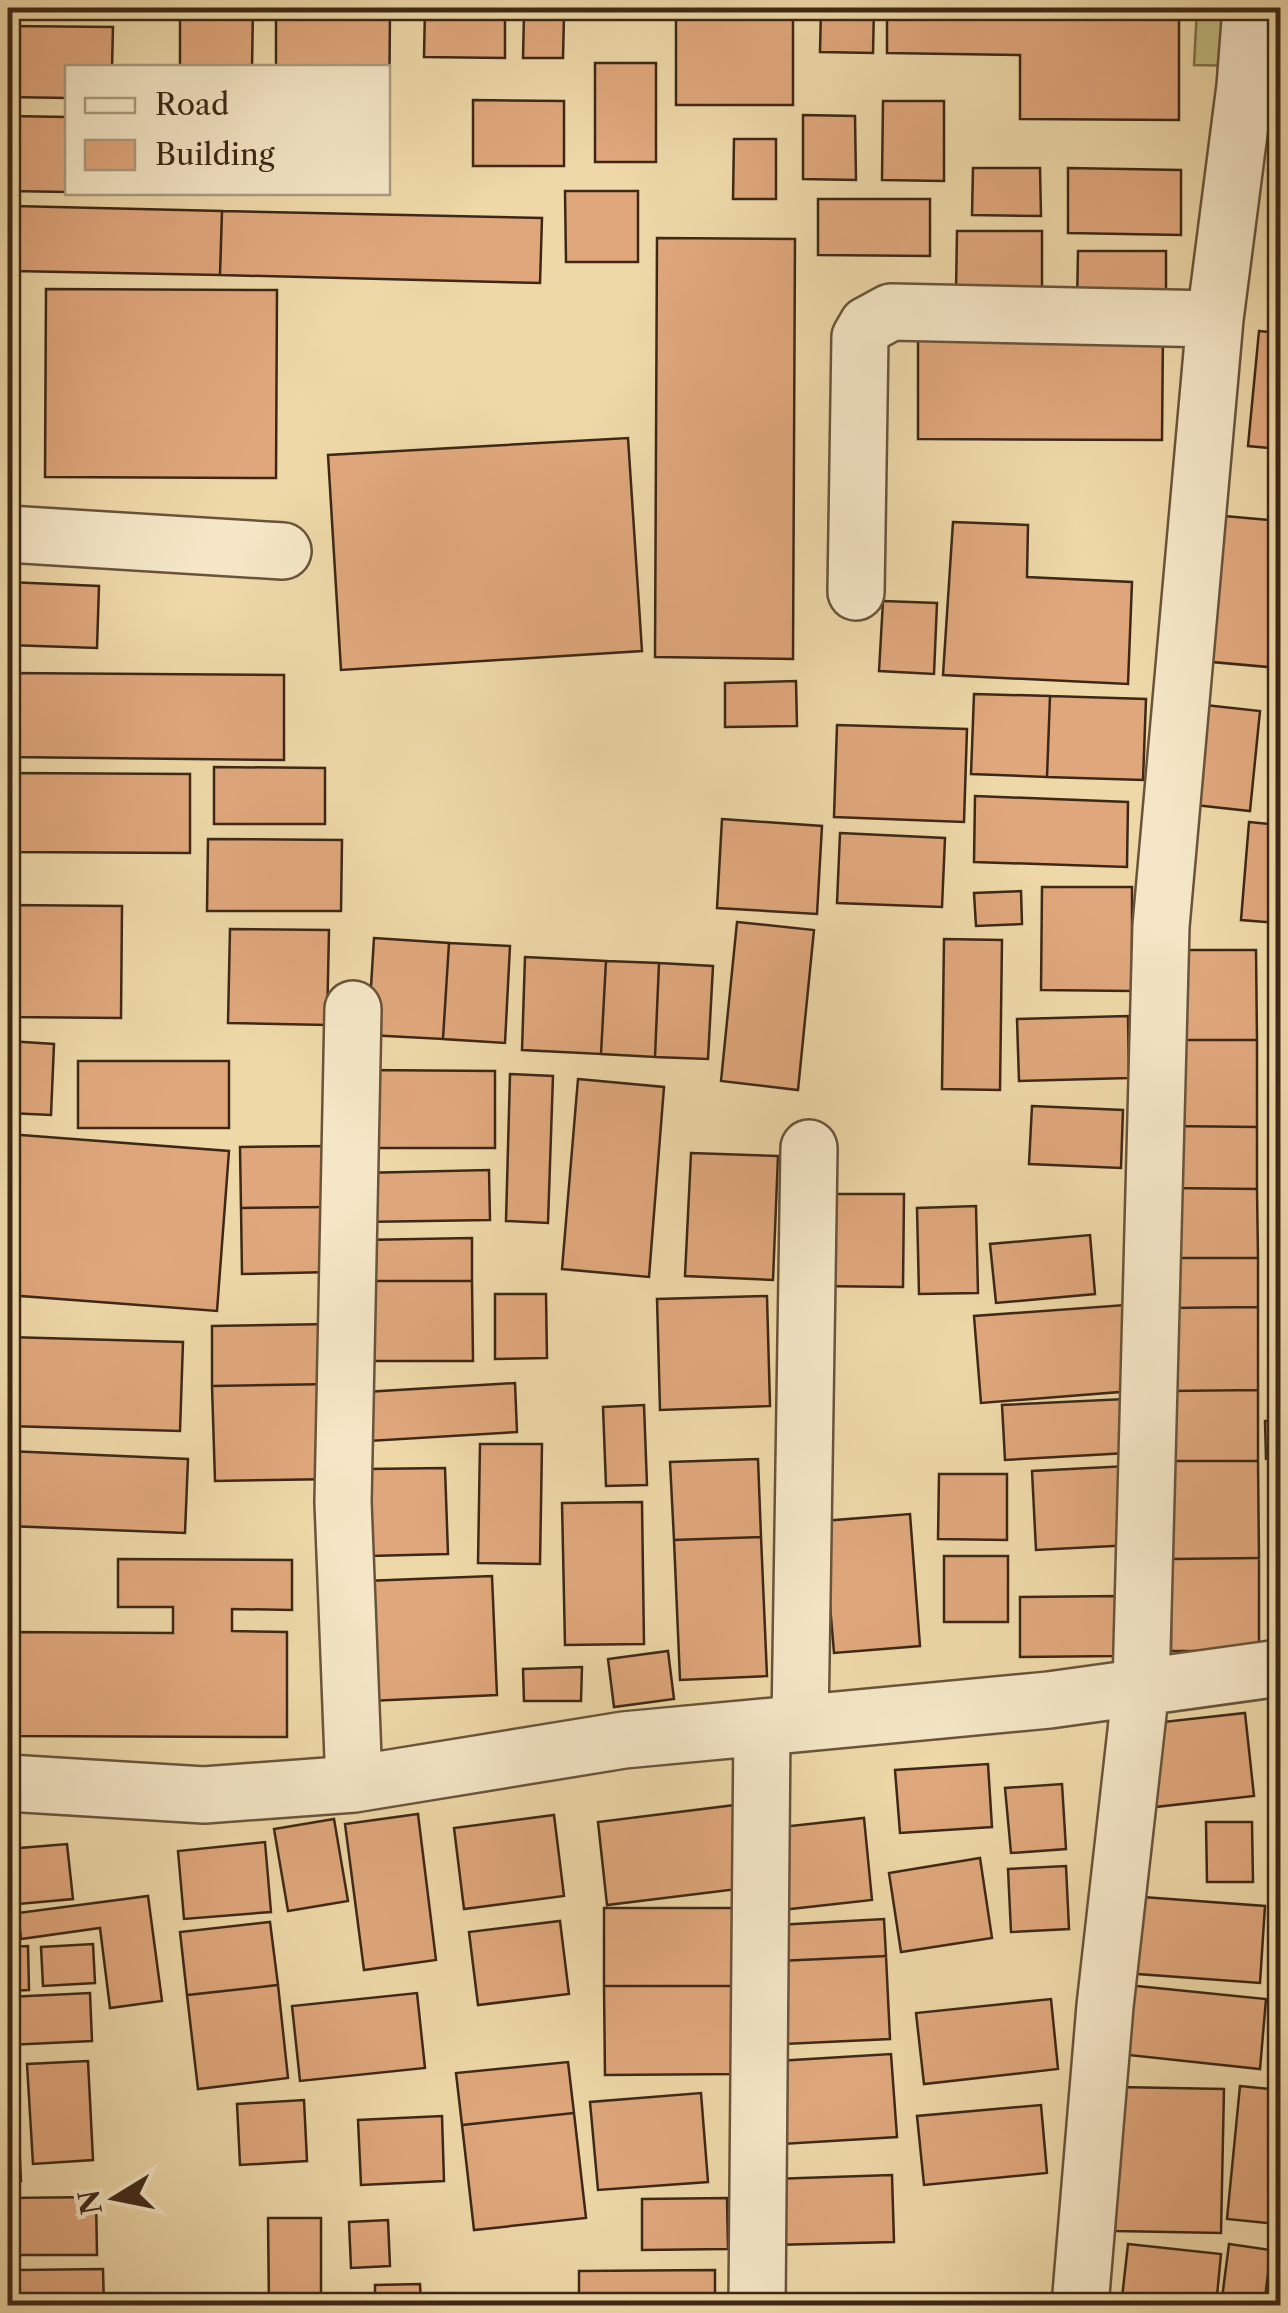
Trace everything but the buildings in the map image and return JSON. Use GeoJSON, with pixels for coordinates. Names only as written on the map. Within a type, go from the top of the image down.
{"type":"FeatureCollection","features":[{"type":"Feature","properties":{"kind":"street"},"geometry":{"type":"LineString","coordinates":[[1080,2306],[1116,1894],[1142,1687],[1161,926],[1215,320],[1263,88],[1251,8]]}},
{"type":"Feature","properties":{"kind":"street"},"geometry":{"type":"LineString","coordinates":[[856,592],[860,337],[879,316],[891,312],[1215,320]]}},
{"type":"Feature","properties":{"kind":"street"},"geometry":{"type":"LineString","coordinates":[[8,534],[283,551]]}},
{"type":"Feature","properties":{"kind":"street"},"geometry":{"type":"LineString","coordinates":[[353,1009],[342,1502],[354,1784]]}},
{"type":"Feature","properties":{"kind":"street"},"geometry":{"type":"LineString","coordinates":[[757,2306],[808,1148]]}},
{"type":"Feature","properties":{"kind":"street"},"geometry":{"type":"LineString","coordinates":[[8,1783],[204,1795],[354,1784],[624,1740],[1142,1687],[1280,1668]]}},
{"type":"Feature","properties":{"kind":"shaded area"},"geometry":{"type":"Polygon","coordinates":[[[1197,8],[1280,8],[1280,67],[1194,65],[1197,8]]]}}]}
